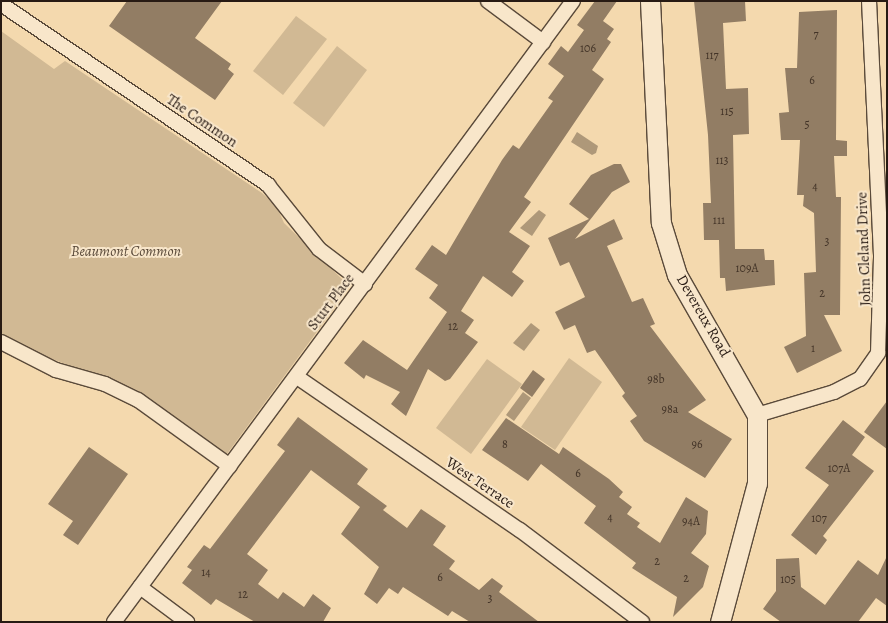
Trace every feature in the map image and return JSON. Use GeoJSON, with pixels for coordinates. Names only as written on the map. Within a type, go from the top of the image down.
{"type":"FeatureCollection","features":[{"type":"Feature","properties":{"kind":"street"},"geometry":{"type":"LineString","coordinates":[[488,1],[543,42]]}},
{"type":"Feature","properties":{"kind":"street","name":"Sturt Place"},"geometry":{"type":"LineString","coordinates":[[114,622],[573,1]]}},
{"type":"Feature","properties":{"kind":"street","name":"Devereux Road"},"geometry":{"type":"LineString","coordinates":[[650,1],[661,223],[677,275],[757,415],[757,483],[720,622]]}},
{"type":"Feature","properties":{"kind":"street","name":"John Cleland Drive"},"geometry":{"type":"LineString","coordinates":[[757,415],[834,392],[860,379],[878,353],[881,255],[870,1]]}},
{"type":"Feature","properties":{"kind":"street","name":"The Common"},"geometry":{"type":"LineString","coordinates":[[1,4],[268,185],[319,249],[365,284]]}},
{"type":"Feature","properties":{"kind":"street"},"geometry":{"type":"LineString","coordinates":[[1,342],[56,370],[105,384],[138,400],[230,466]]}},
{"type":"Feature","properties":{"kind":"street","name":"West Terrace"},"geometry":{"type":"LineString","coordinates":[[297,376],[520,530],[642,622]]}},
{"type":"Feature","properties":{"kind":"street"},"geometry":{"type":"LineString","coordinates":[[140,587],[187,622]]}},
{"type":"Feature","properties":{"kind":"green space"},"geometry":{"type":"Polygon","coordinates":[[[296,16],[327,39],[283,95],[253,71],[296,16]]]}},
{"type":"Feature","properties":{"kind":"green space","name":"Beaumont Common"},"geometry":{"type":"Polygon","coordinates":[[[1,31],[54,69],[65,61],[262,193],[277,207],[284,223],[345,282],[344,295],[224,458],[138,393],[30,350],[1,333],[1,31]]]}},
{"type":"Feature","properties":{"kind":"green space"},"geometry":{"type":"Polygon","coordinates":[[[337,46],[367,70],[324,127],[293,103],[337,46]]]}},
{"type":"Feature","properties":{"kind":"green space"},"geometry":{"type":"Polygon","coordinates":[[[569,358],[602,382],[555,450],[521,427],[569,358]]]}},
{"type":"Feature","properties":{"kind":"green space"},"geometry":{"type":"Polygon","coordinates":[[[487,359],[522,384],[471,454],[436,428],[487,359]]]}},
{"type":"Feature","properties":{"kind":"shaded area"},"geometry":{"type":"Polygon","coordinates":[[[577,132],[598,146],[596,153],[592,155],[571,142],[577,132]]]}},
{"type":"Feature","properties":{"kind":"shaded area"},"geometry":{"type":"Polygon","coordinates":[[[539,210],[546,215],[532,236],[520,228],[539,210]]]}},
{"type":"Feature","properties":{"kind":"shaded area"},"geometry":{"type":"Polygon","coordinates":[[[531,323],[540,330],[524,351],[513,343],[531,323]]]}},
{"type":"Feature","properties":{"kind":"shaded area"},"geometry":{"type":"Polygon","coordinates":[[[523,392],[531,398],[514,421],[506,415],[523,392]]]}},
{"type":"Feature","properties":{"kind":"building"},"geometry":{"type":"Polygon","coordinates":[[[127,1],[222,1],[195,38],[231,64],[228,69],[234,74],[215,100],[109,26],[127,1]]]}},
{"type":"Feature","properties":{"kind":"building"},"geometry":{"type":"Polygon","coordinates":[[[595,1],[617,1],[603,21],[614,29],[607,39],[611,42],[592,70],[604,79],[524,197],[531,202],[509,232],[530,246],[512,272],[524,281],[512,297],[483,276],[461,311],[474,320],[465,333],[478,342],[450,379],[445,381],[428,369],[406,416],[391,404],[400,392],[366,375],[364,379],[344,363],[363,340],[407,370],[447,312],[429,298],[438,285],[415,269],[432,245],[446,255],[502,160],[513,145],[519,149],[553,101],[548,98],[564,76],[548,64],[561,46],[568,52],[584,30],[577,25],[595,1]]]}},
{"type":"Feature","properties":{"kind":"building"},"geometry":{"type":"Polygon","coordinates":[[[694,1],[745,1],[746,21],[723,23],[726,89],[748,88],[749,134],[733,135],[735,249],[764,249],[765,260],[774,260],[775,285],[726,291],[725,278],[720,278],[719,240],[704,240],[703,203],[711,203],[708,135],[694,1]]]}},
{"type":"Feature","properties":{"kind":"building"},"geometry":{"type":"Polygon","coordinates":[[[837,10],[836,140],[847,141],[847,156],[834,156],[836,197],[841,197],[840,315],[824,315],[842,351],[797,373],[784,347],[806,336],[804,273],[816,272],[814,213],[803,206],[804,195],[797,195],[800,140],[781,140],[779,113],[789,112],[785,68],[797,68],[799,12],[837,10]]]}},
{"type":"Feature","properties":{"kind":"building"},"geometry":{"type":"Polygon","coordinates":[[[614,164],[621,164],[630,182],[612,192],[575,239],[614,219],[623,239],[607,246],[632,302],[643,298],[655,324],[650,326],[706,400],[688,412],[732,439],[705,478],[644,441],[630,421],[637,416],[622,396],[625,393],[595,350],[587,353],[575,325],[564,330],[555,312],[585,297],[569,262],[560,266],[548,238],[589,219],[569,204],[591,175],[614,164]]]}},
{"type":"Feature","properties":{"kind":"building"},"geometry":{"type":"Polygon","coordinates":[[[533,370],[545,379],[532,397],[520,388],[533,370]]]}},
{"type":"Feature","properties":{"kind":"building"},"geometry":{"type":"Polygon","coordinates":[[[887,401],[887,449],[864,432],[887,401]]]}},
{"type":"Feature","properties":{"kind":"building"},"geometry":{"type":"Polygon","coordinates":[[[298,417],[368,469],[357,484],[387,506],[383,510],[407,528],[421,509],[446,526],[433,545],[455,561],[449,569],[479,590],[492,578],[503,586],[499,592],[539,622],[470,622],[452,611],[448,616],[403,587],[398,594],[389,588],[377,604],[364,594],[379,567],[341,534],[360,507],[311,470],[247,554],[268,570],[258,584],[278,599],[283,592],[304,607],[313,594],[331,608],[323,622],[255,622],[216,599],[211,605],[182,583],[192,570],[187,567],[204,545],[210,549],[285,451],[277,445],[298,417]]]}},
{"type":"Feature","properties":{"kind":"building"},"geometry":{"type":"Polygon","coordinates":[[[506,418],[559,454],[563,447],[609,479],[623,492],[619,497],[632,507],[627,514],[640,523],[637,527],[660,543],[686,497],[708,511],[706,534],[691,553],[709,566],[703,587],[673,617],[677,597],[632,568],[636,563],[584,523],[596,506],[541,464],[528,481],[482,450],[506,418]]]}},
{"type":"Feature","properties":{"kind":"building"},"geometry":{"type":"Polygon","coordinates":[[[843,420],[865,437],[852,455],[874,471],[823,536],[827,540],[816,555],[791,535],[829,485],[805,468],[843,420]]]}},
{"type":"Feature","properties":{"kind":"building"},"geometry":{"type":"Polygon","coordinates":[[[89,447],[128,474],[78,545],[63,535],[73,521],[48,504],[89,447]]]}},
{"type":"Feature","properties":{"kind":"building"},"geometry":{"type":"Polygon","coordinates":[[[887,556],[887,606],[876,598],[858,622],[781,622],[763,609],[776,591],[776,559],[799,558],[801,587],[825,605],[858,560],[878,575],[887,556]]]}}]}
